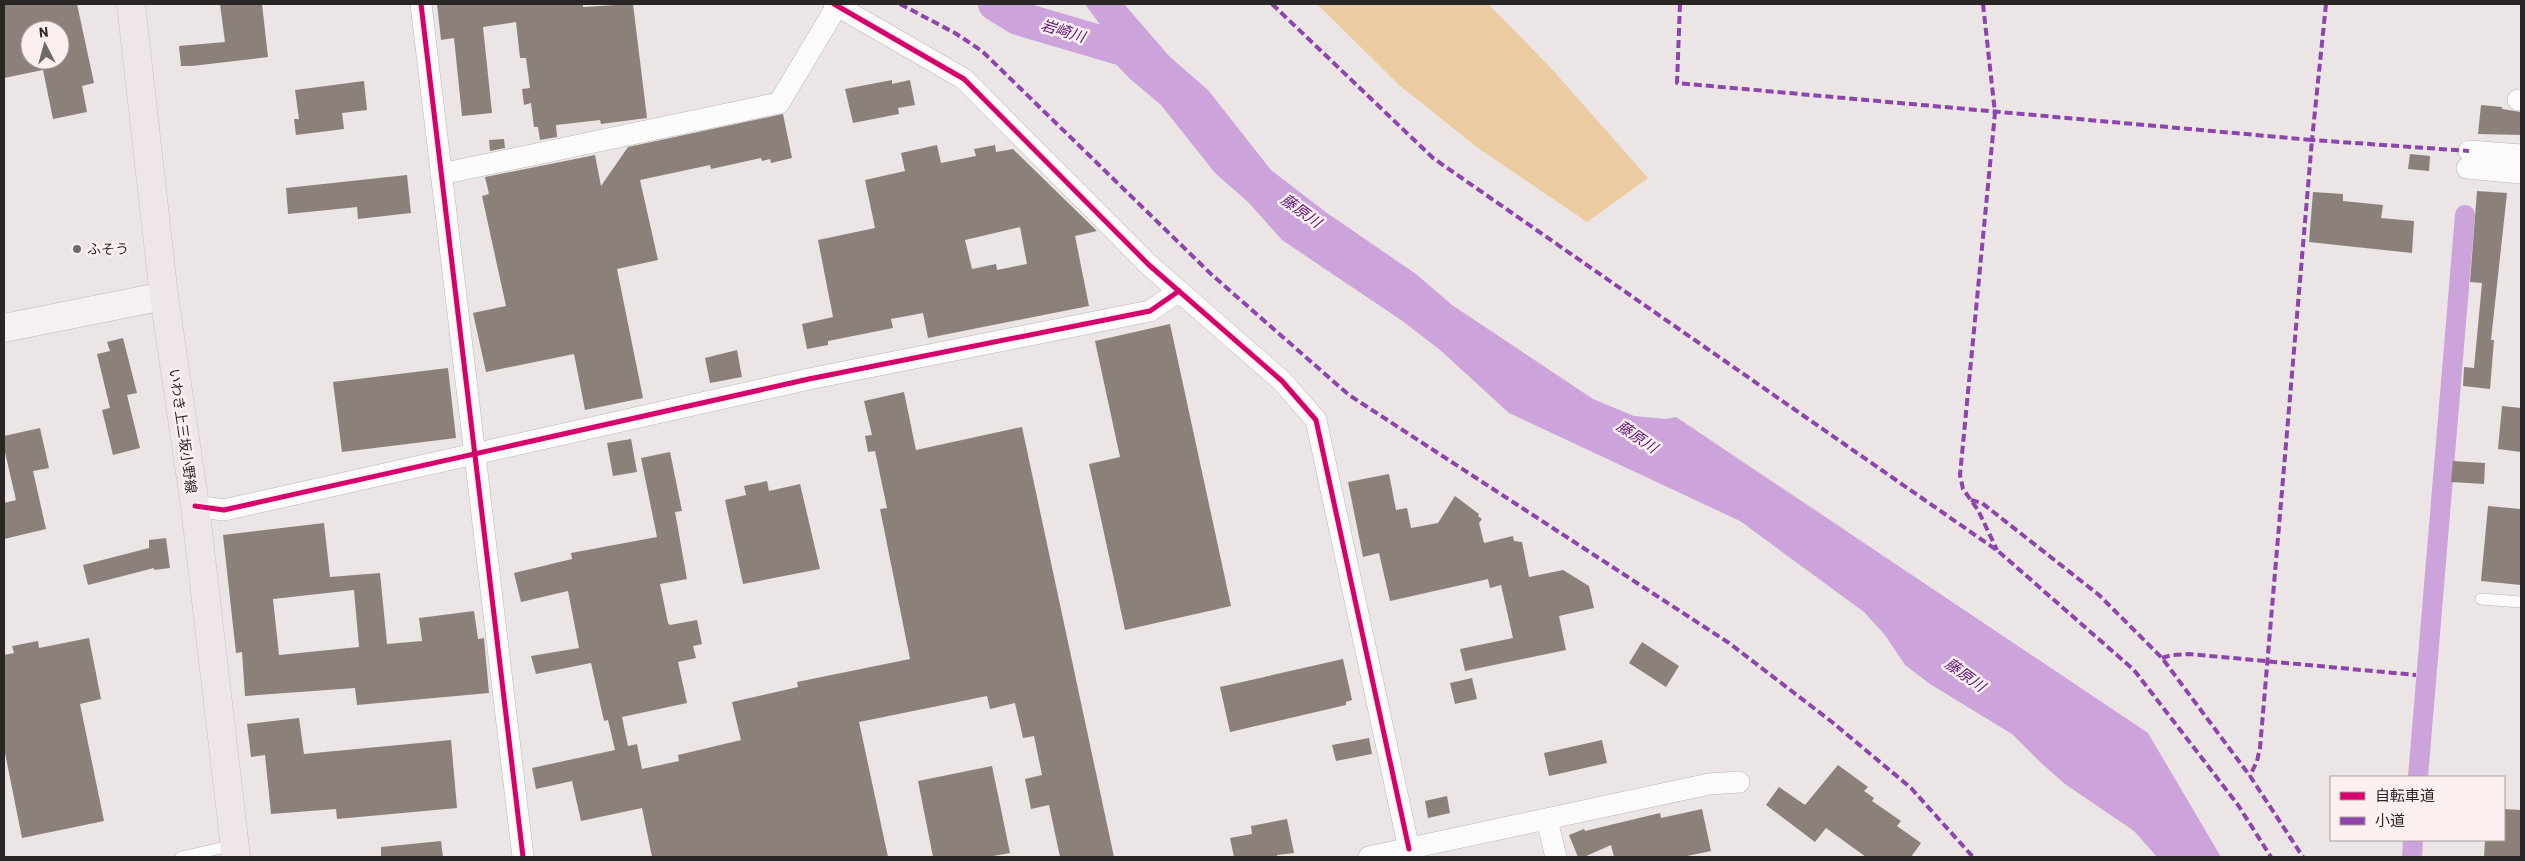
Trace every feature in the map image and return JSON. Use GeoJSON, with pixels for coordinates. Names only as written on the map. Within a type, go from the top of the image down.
{"type":"FeatureCollection","features":[{"type":"Feature","properties":{"kind":"main road","name":"いわき上三坂小野線"},"geometry":{"type":"LineString","coordinates":[[131,4],[164,296],[194,506],[235,851]]}},
{"type":"Feature","properties":{"kind":"street"},"geometry":{"type":"LineString","coordinates":[[421,4],[523,857]]}},
{"type":"Feature","properties":{"kind":"street"},"geometry":{"type":"LineString","coordinates":[[441,174],[779,103],[835,5],[964,78],[1148,264],[1282,382],[1316,420],[1409,849]]}},
{"type":"Feature","properties":{"kind":"street"},"geometry":{"type":"LineString","coordinates":[[2521,155],[2468,160],[2521,173]]}},
{"type":"Feature","properties":{"kind":"street"},"geometry":{"type":"LineString","coordinates":[[194,506],[224,510],[809,379],[1150,311],[1180,291]]}},
{"type":"Feature","properties":{"kind":"street"},"geometry":{"type":"LineString","coordinates":[[4,328],[164,296]]}},
{"type":"Feature","properties":{"kind":"street"},"geometry":{"type":"LineString","coordinates":[[1368,857],[1708,784],[1739,782]]}},
{"type":"Feature","properties":{"kind":"street"},"geometry":{"type":"LineString","coordinates":[[1547,820],[1556,857]]}},
{"type":"Feature","properties":{"kind":"lane"},"geometry":{"type":"LineString","coordinates":[[2481,599],[2521,602]]}},
{"type":"Feature","properties":{"kind":"lane"},"geometry":{"type":"LineString","coordinates":[[181,857],[235,851]]}},
{"type":"Feature","properties":{"kind":"shaded area"},"geometry":{"type":"Polygon","coordinates":[[[1317,4],[1488,4],[1550,67],[1648,178],[1587,222],[1478,148],[1399,85],[1317,4]]]}},
{"type":"Feature","properties":{"kind":"water","name":"藤原川"},"geometry":{"type":"Polygon","coordinates":[[[1085,4],[1124,4],[1170,57],[1208,90],[1271,170],[1327,213],[1416,274],[1452,305],[1593,399],[1634,416],[1666,419],[1676,417],[2148,733],[2221,857],[2157,857],[2134,831],[2065,784],[2012,734],[1930,684],[1905,665],[1885,635],[1864,612],[1740,521],[1509,413],[1439,349],[1401,320],[1282,240],[1248,202],[1215,173],[1161,105],[1129,78],[1113,61],[1106,33],[1085,4]]]}},
{"type":"Feature","properties":{"kind":"building"},"geometry":{"type":"Polygon","coordinates":[[[4,4],[77,4],[94,83],[82,86],[87,112],[53,119],[43,70],[4,78],[4,4]]]}},
{"type":"Feature","properties":{"kind":"building"},"geometry":{"type":"Polygon","coordinates":[[[220,4],[262,4],[268,57],[181,66],[179,46],[225,42],[220,4]]]}},
{"type":"Feature","properties":{"kind":"building"},"geometry":{"type":"Polygon","coordinates":[[[437,4],[583,4],[583,7],[633,4],[647,118],[601,124],[600,120],[556,125],[557,137],[540,140],[538,127],[534,127],[531,103],[524,105],[522,89],[530,88],[526,58],[520,58],[516,22],[483,27],[492,113],[462,116],[454,38],[441,40],[437,4]]]}},
{"type":"Feature","properties":{"kind":"building"},"geometry":{"type":"Polygon","coordinates":[[[892,80],[892,84],[910,80],[915,105],[898,108],[899,114],[853,123],[845,89],[892,80]]]}},
{"type":"Feature","properties":{"kind":"building"},"geometry":{"type":"Polygon","coordinates":[[[364,81],[367,110],[342,113],[344,129],[296,135],[294,119],[299,119],[295,90],[364,81]]]}},
{"type":"Feature","properties":{"kind":"building"},"geometry":{"type":"Polygon","coordinates":[[[2481,105],[2502,107],[2502,109],[2521,112],[2521,135],[2478,134],[2481,105]]]}},
{"type":"Feature","properties":{"kind":"building"},"geometry":{"type":"Polygon","coordinates":[[[783,114],[792,158],[771,163],[770,159],[762,161],[761,158],[711,169],[710,165],[640,180],[658,260],[617,269],[643,398],[585,410],[574,354],[486,372],[473,313],[506,306],[482,196],[489,194],[485,177],[595,155],[601,186],[628,147],[783,114]]]}},
{"type":"Feature","properties":{"kind":"building"},"geometry":{"type":"Polygon","coordinates":[[[504,139],[505,148],[490,151],[489,140],[504,139]]]}},
{"type":"Feature","properties":{"kind":"building"},"geometry":{"type":"Polygon","coordinates":[[[937,145],[941,163],[976,156],[974,149],[995,145],[996,152],[1013,149],[1097,231],[1075,236],[1089,306],[928,338],[923,313],[891,319],[893,328],[828,341],[828,345],[807,349],[802,324],[833,317],[818,240],[875,228],[865,180],[905,171],[901,153],[937,145]],[[1020,227],[965,240],[972,269],[996,264],[997,270],[1027,264],[1020,227]]]}},
{"type":"Feature","properties":{"kind":"building"},"geometry":{"type":"Polygon","coordinates":[[[2410,154],[2430,156],[2429,171],[2408,169],[2410,154]]]}},
{"type":"Feature","properties":{"kind":"building"},"geometry":{"type":"Polygon","coordinates":[[[407,175],[411,213],[358,219],[357,207],[288,214],[286,188],[407,175]]]}},
{"type":"Feature","properties":{"kind":"building"},"geometry":{"type":"Polygon","coordinates":[[[2477,191],[2507,193],[2491,340],[2494,340],[2490,389],[2463,386],[2464,367],[2474,368],[2482,283],[2470,282],[2477,191]]]}},
{"type":"Feature","properties":{"kind":"building"},"geometry":{"type":"Polygon","coordinates":[[[2313,192],[2343,194],[2343,201],[2383,205],[2381,218],[2414,221],[2412,253],[2309,242],[2313,192]]]}},
{"type":"Feature","properties":{"kind":"building"},"geometry":{"type":"Polygon","coordinates":[[[1170,324],[1231,606],[1125,630],[1089,464],[1120,457],[1095,341],[1170,324]]]}},
{"type":"Feature","properties":{"kind":"building"},"geometry":{"type":"Polygon","coordinates":[[[123,338],[137,393],[127,395],[140,448],[113,455],[102,410],[110,408],[97,354],[110,351],[107,342],[123,338]]]}},
{"type":"Feature","properties":{"kind":"building"},"geometry":{"type":"Polygon","coordinates":[[[737,350],[742,377],[710,383],[705,358],[737,350]]]}},
{"type":"Feature","properties":{"kind":"building"},"geometry":{"type":"Polygon","coordinates":[[[448,368],[456,438],[342,452],[333,382],[448,368]]]}},
{"type":"Feature","properties":{"kind":"building"},"geometry":{"type":"Polygon","coordinates":[[[904,392],[916,450],[1022,427],[1114,857],[1060,857],[1049,805],[1031,809],[1025,779],[1042,775],[1034,736],[1023,738],[1015,703],[990,709],[987,696],[859,722],[888,857],[652,857],[642,808],[581,821],[572,781],[536,789],[532,768],[615,750],[608,720],[604,721],[591,663],[536,674],[531,656],[579,648],[568,591],[521,602],[514,573],[572,559],[571,553],[657,537],[641,458],[670,452],[682,511],[675,512],[687,579],[660,584],[668,623],[670,625],[697,620],[702,644],[693,646],[696,658],[678,662],[687,703],[622,717],[628,746],[637,744],[642,769],[679,761],[678,755],[741,740],[732,702],[798,687],[797,682],[910,659],[880,509],[887,508],[875,451],[868,452],[865,436],[872,435],[864,401],[904,392]]]}},
{"type":"Feature","properties":{"kind":"building"},"geometry":{"type":"Polygon","coordinates":[[[2502,406],[2521,408],[2521,452],[2498,449],[2502,406]]]}},
{"type":"Feature","properties":{"kind":"building"},"geometry":{"type":"Polygon","coordinates":[[[40,428],[49,468],[33,471],[46,529],[4,539],[4,503],[16,500],[4,448],[4,436],[40,428]]]}},
{"type":"Feature","properties":{"kind":"building"},"geometry":{"type":"Polygon","coordinates":[[[631,439],[637,472],[613,476],[607,443],[631,439]]]}},
{"type":"Feature","properties":{"kind":"building"},"geometry":{"type":"Polygon","coordinates":[[[2453,461],[2485,463],[2484,484],[2451,482],[2453,461]]]}},
{"type":"Feature","properties":{"kind":"building"},"geometry":{"type":"Polygon","coordinates":[[[1389,474],[1396,510],[1407,508],[1411,528],[1438,523],[1455,496],[1479,514],[1478,516],[1482,519],[1479,523],[1484,543],[1513,536],[1514,541],[1522,542],[1529,577],[1563,570],[1589,586],[1594,608],[1559,616],[1566,650],[1465,671],[1460,649],[1513,638],[1501,585],[1490,588],[1488,579],[1390,601],[1379,553],[1363,557],[1348,482],[1389,474]]]}},
{"type":"Feature","properties":{"kind":"building"},"geometry":{"type":"Polygon","coordinates":[[[767,481],[769,491],[800,484],[820,569],[743,584],[725,500],[746,495],[744,486],[767,481]]]}},
{"type":"Feature","properties":{"kind":"building"},"geometry":{"type":"Polygon","coordinates":[[[2488,506],[2521,509],[2521,585],[2481,581],[2488,506]]]}},
{"type":"Feature","properties":{"kind":"building"},"geometry":{"type":"Polygon","coordinates":[[[324,523],[330,577],[380,573],[387,644],[422,641],[419,618],[474,611],[478,639],[484,638],[489,693],[357,705],[355,688],[245,696],[242,652],[236,653],[223,535],[324,523]],[[354,590],[273,599],[279,655],[359,647],[354,590]]]}},
{"type":"Feature","properties":{"kind":"building"},"geometry":{"type":"Polygon","coordinates":[[[166,538],[170,568],[154,570],[154,568],[88,585],[83,565],[149,548],[149,540],[166,538]]]}},
{"type":"Feature","properties":{"kind":"building"},"geometry":{"type":"Polygon","coordinates":[[[89,638],[101,699],[80,704],[104,821],[22,838],[4,748],[4,655],[14,653],[12,646],[38,641],[39,648],[89,638]]]}},
{"type":"Feature","properties":{"kind":"building"},"geometry":{"type":"Polygon","coordinates":[[[1642,642],[1679,666],[1666,687],[1629,663],[1642,642]]]}},
{"type":"Feature","properties":{"kind":"building"},"geometry":{"type":"Polygon","coordinates":[[[1343,659],[1352,700],[1346,702],[1346,705],[1230,732],[1220,687],[1343,659]]]}},
{"type":"Feature","properties":{"kind":"building"},"geometry":{"type":"Polygon","coordinates":[[[1472,678],[1477,699],[1455,704],[1450,683],[1472,678]]]}},
{"type":"Feature","properties":{"kind":"building"},"geometry":{"type":"Polygon","coordinates":[[[299,718],[304,754],[451,740],[457,808],[337,819],[336,809],[271,814],[265,755],[251,757],[247,724],[299,718]]]}},
{"type":"Feature","properties":{"kind":"building"},"geometry":{"type":"Polygon","coordinates":[[[1369,738],[1372,754],[1336,761],[1332,745],[1369,738]]]}},
{"type":"Feature","properties":{"kind":"building"},"geometry":{"type":"Polygon","coordinates":[[[1602,740],[1607,763],[1549,776],[1544,753],[1602,740]]]}},
{"type":"Feature","properties":{"kind":"building"},"geometry":{"type":"Polygon","coordinates":[[[1838,765],[1868,787],[1864,791],[1874,798],[1872,801],[1901,821],[1897,826],[1921,843],[1911,857],[1866,857],[1826,828],[1815,842],[1766,805],[1779,787],[1805,805],[1838,765]]]}},
{"type":"Feature","properties":{"kind":"building"},"geometry":{"type":"Polygon","coordinates":[[[992,766],[1010,853],[988,857],[933,857],[918,781],[992,766]]]}},
{"type":"Feature","properties":{"kind":"building"},"geometry":{"type":"Polygon","coordinates":[[[1447,796],[1450,813],[1428,818],[1425,801],[1447,796]]]}},
{"type":"Feature","properties":{"kind":"building"},"geometry":{"type":"Polygon","coordinates":[[[1702,809],[1711,851],[1682,857],[1614,857],[1611,845],[1584,857],[1578,857],[1569,835],[1584,829],[1585,831],[1660,813],[1661,818],[1702,809]]]}},
{"type":"Feature","properties":{"kind":"building"},"geometry":{"type":"Polygon","coordinates":[[[2505,809],[2521,810],[2521,857],[2484,857],[2485,841],[2505,841],[2505,809]]]}},
{"type":"Feature","properties":{"kind":"building"},"geometry":{"type":"Polygon","coordinates":[[[1287,819],[1294,853],[1277,855],[1277,857],[1234,857],[1230,838],[1252,834],[1251,826],[1287,819]]]}},
{"type":"Feature","properties":{"kind":"building"},"geometry":{"type":"Polygon","coordinates":[[[441,841],[443,857],[381,857],[381,847],[441,841]]]}},
{"type":"Feature","properties":{"kind":"waterway","name":"岩崎川"},"geometry":{"type":"LineString","coordinates":[[995,4],[1018,18],[1133,52]]}},
{"type":"Feature","properties":{"kind":"waterway"},"geometry":{"type":"LineString","coordinates":[[2418,776],[2465,215]]}},
{"type":"Feature","properties":{"kind":"waterway"},"geometry":{"type":"LineString","coordinates":[[2412,857],[2413,841]]}},
{"type":"Feature","properties":{"kind":"marked path"},"geometry":{"type":"LineString","coordinates":[[900,4],[955,33],[982,51],[1212,275],[1349,395],[1729,643],[1832,722],[1911,788],[1973,857]]}},
{"type":"Feature","properties":{"kind":"marked path"},"geometry":{"type":"LineString","coordinates":[[1272,4],[1433,158],[1998,551],[2134,670],[2238,805],[2271,857]]}},
{"type":"Feature","properties":{"kind":"marked path"},"geometry":{"type":"LineString","coordinates":[[1680,4],[1677,83],[2312,140],[2260,748],[2257,761],[2250,776]]}},
{"type":"Feature","properties":{"kind":"marked path"},"geometry":{"type":"LineString","coordinates":[[1983,4],[1995,113],[1960,475],[1963,489],[1978,510],[1997,550]]}},
{"type":"Feature","properties":{"kind":"marked path"},"geometry":{"type":"LineString","coordinates":[[2326,4],[2312,140],[2469,151]]}},
{"type":"Feature","properties":{"kind":"marked path"},"geometry":{"type":"LineString","coordinates":[[1971,500],[1982,503],[2099,595],[2162,658],[2250,776],[2303,857]]}},
{"type":"Feature","properties":{"kind":"marked path"},"geometry":{"type":"LineString","coordinates":[[2162,658],[2172,655],[2189,654],[2416,675]]}},
{"type":"Feature","properties":{"kind":"cycle path"},"geometry":{"type":"LineString","coordinates":[[421,4],[523,857]]}},
{"type":"Feature","properties":{"kind":"cycle path"},"geometry":{"type":"LineString","coordinates":[[834,4],[964,79],[1149,265],[1282,381],[1316,420],[1409,849]]}},
{"type":"Feature","properties":{"kind":"cycle path"},"geometry":{"type":"LineString","coordinates":[[195,506],[224,510],[809,379],[1150,311],[1179,291]]}},
{"type":"Feature","properties":{"kind":"place","name":"ふそう"},"geometry":{"type":"Point","coordinates":[77,249]}}]}
